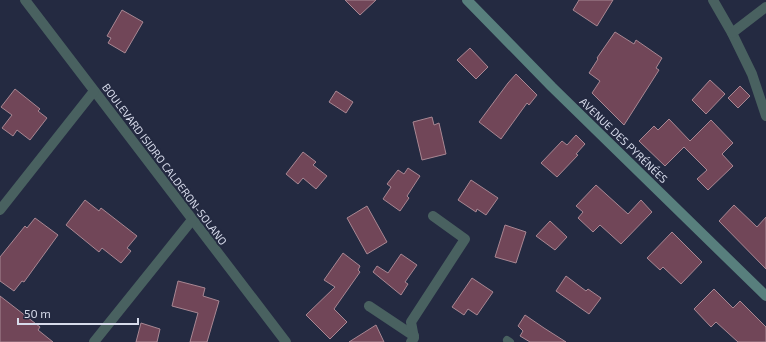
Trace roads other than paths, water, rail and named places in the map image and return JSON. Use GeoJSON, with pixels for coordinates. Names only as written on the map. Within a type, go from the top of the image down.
{"type":"FeatureCollection","features":[{"type":"Feature","properties":{"kind":"main road","name":"AVENUE DES PYRÉNÉES"},"geometry":{"type":"LineString","coordinates":[[467,0],[552,87],[766,296]]}},
{"type":"Feature","properties":{"kind":"street","name":"BOULEVARD ISIDRO CALDERON-SOLANO"},"geometry":{"type":"LineString","coordinates":[[25,0],[286,342]]}},
{"type":"Feature","properties":{"kind":"street"},"geometry":{"type":"LineString","coordinates":[[713,0],[732,32],[752,74],[766,116]]}},
{"type":"Feature","properties":{"kind":"street"},"geometry":{"type":"LineString","coordinates":[[732,32],[766,7]]}},
{"type":"Feature","properties":{"kind":"street"},"geometry":{"type":"LineString","coordinates":[[0,210],[94,91]]}},
{"type":"Feature","properties":{"kind":"street"},"geometry":{"type":"LineString","coordinates":[[413,339],[411,322],[466,239],[433,216]]}},
{"type":"Feature","properties":{"kind":"street"},"geometry":{"type":"LineString","coordinates":[[94,342],[192,220]]}},
{"type":"Feature","properties":{"kind":"street"},"geometry":{"type":"LineString","coordinates":[[369,306],[413,339]]}}]}
